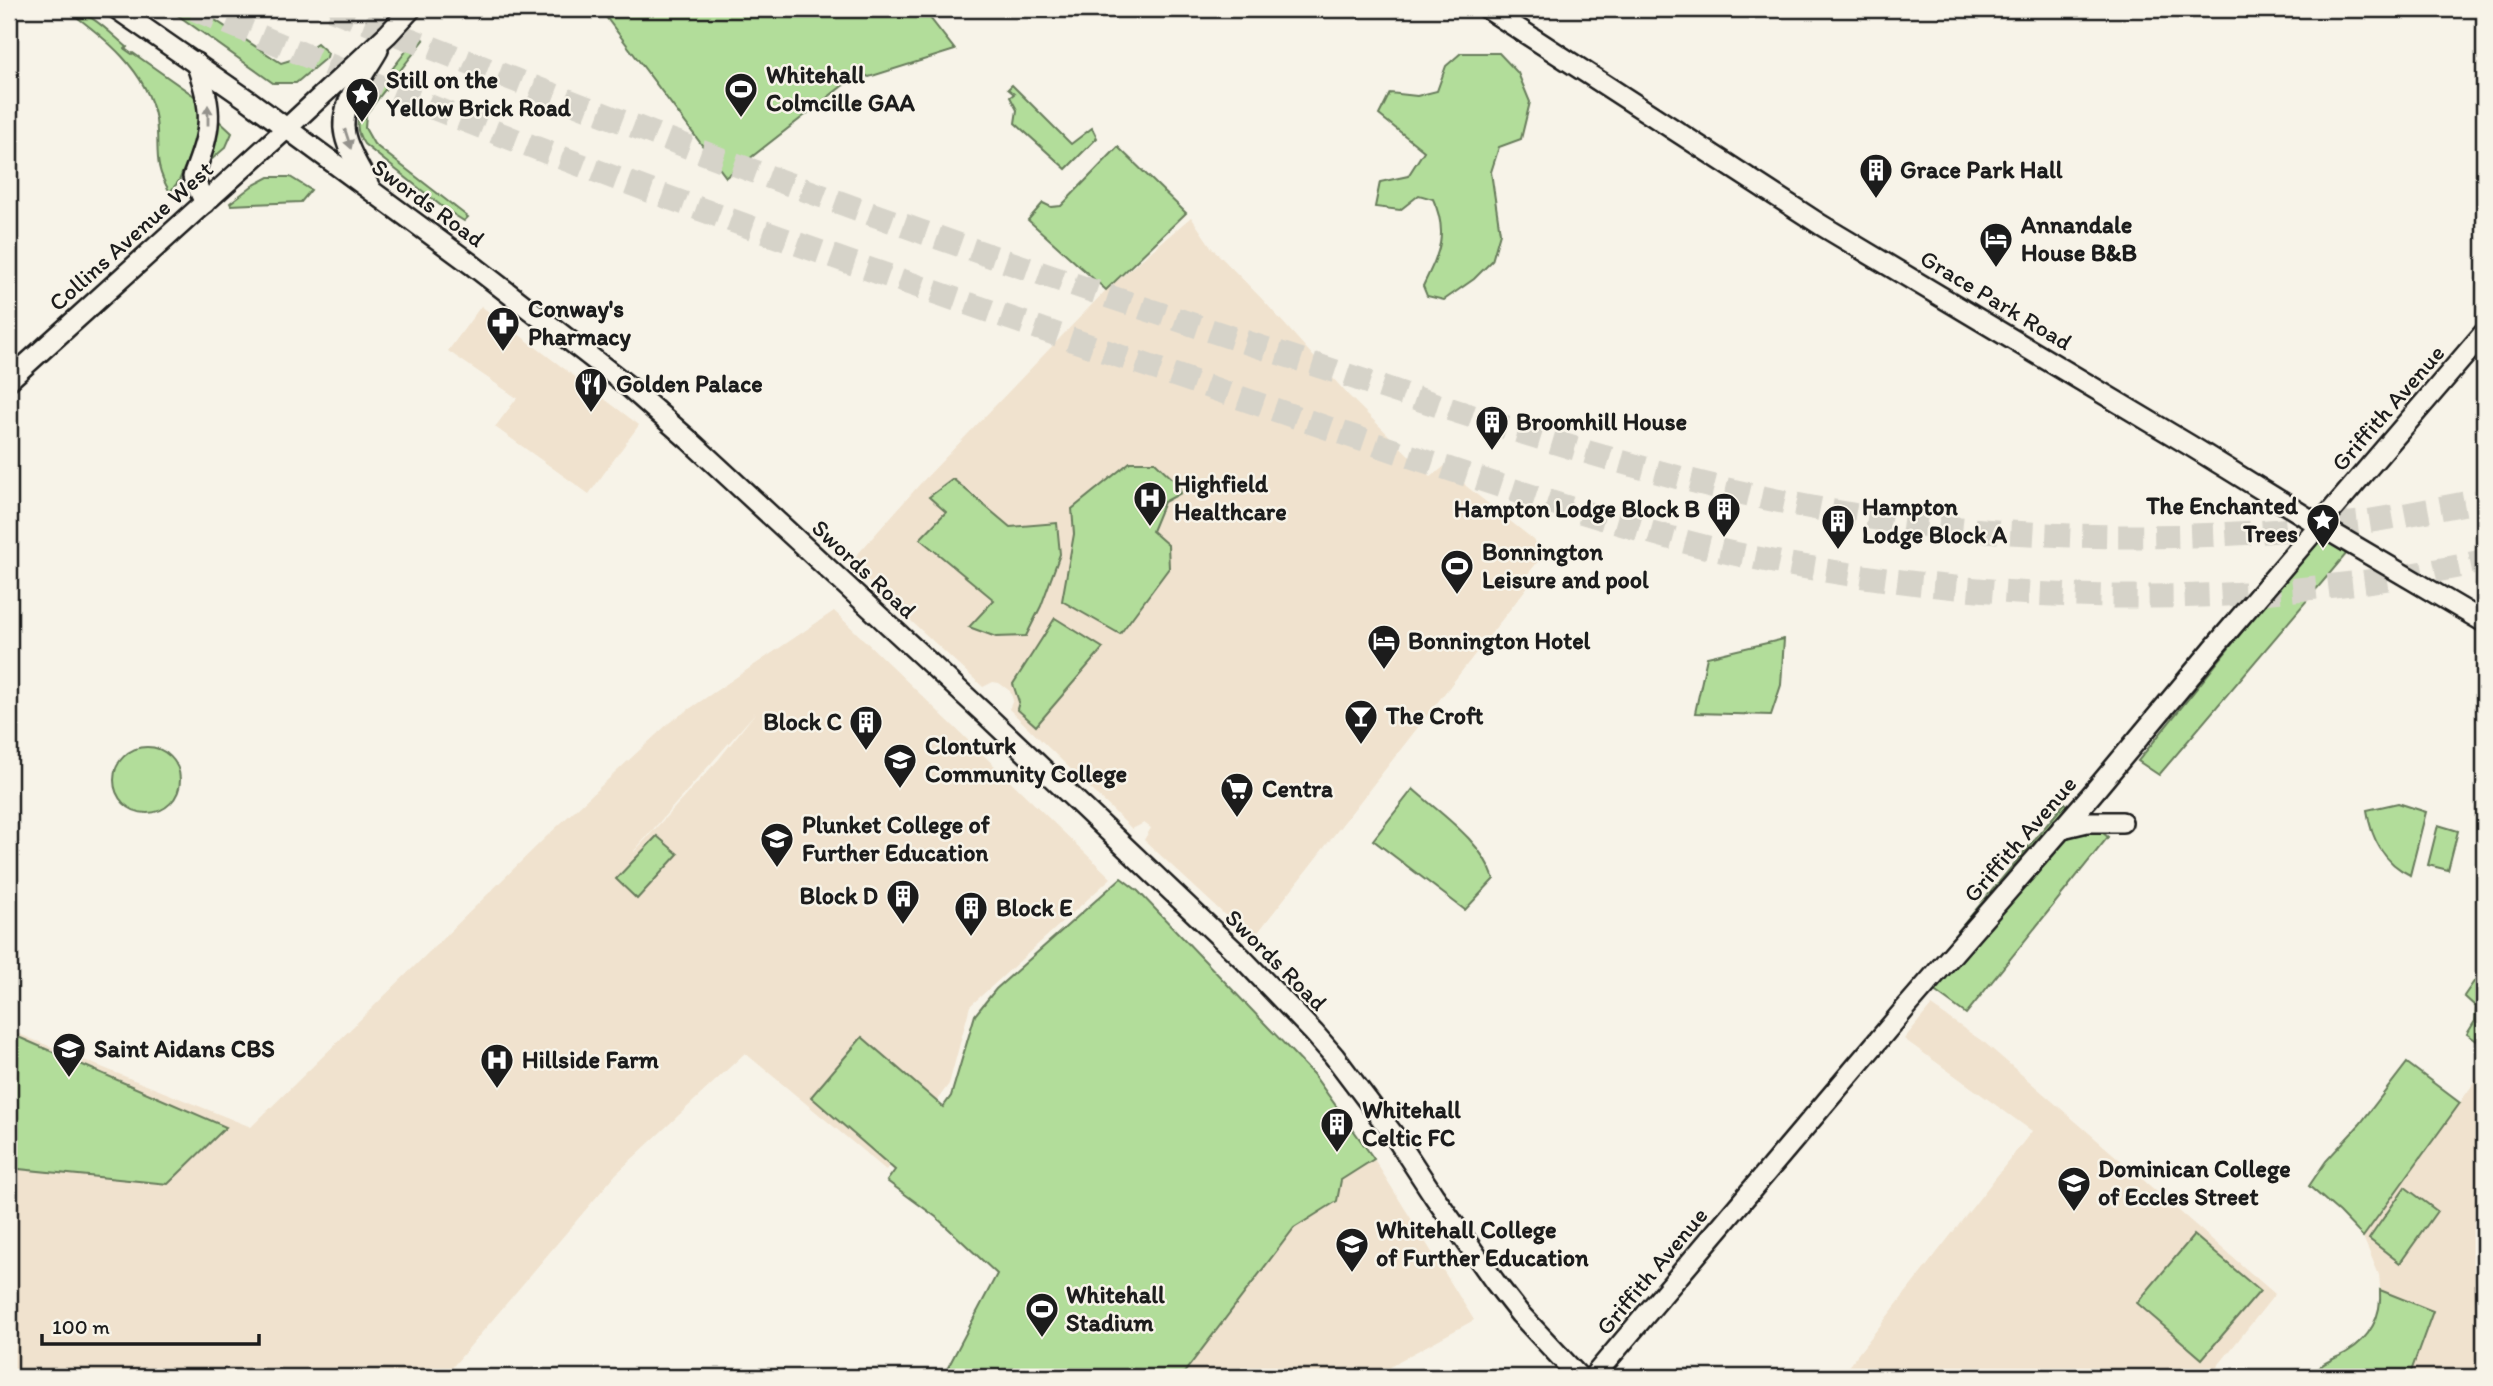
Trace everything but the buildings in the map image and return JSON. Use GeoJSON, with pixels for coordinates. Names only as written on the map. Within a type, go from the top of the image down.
{"type":"FeatureCollection","features":[{"type":"Feature","properties":{"kind":"main road","name":"Swords Road"},"geometry":{"type":"LineString","coordinates":[[117,9],[196,63],[471,264],[649,403],[986,715],[1242,958],[1334,1056],[1396,1138],[1483,1266],[1520,1314],[1579,1377]]}},
{"type":"Feature","properties":{"kind":"main road"},"geometry":{"type":"LineString","coordinates":[[373,193],[345,138],[345,112],[388,34],[411,9]]}},
{"type":"Feature","properties":{"kind":"main road","name":"Grace Park Road"},"geometry":{"type":"LineString","coordinates":[[1488,9],[1821,225],[2484,622]]}},
{"type":"Feature","properties":{"kind":"main road","name":"Collins Avenue West"},"geometry":{"type":"LineString","coordinates":[[9,380],[388,34]]}},
{"type":"Feature","properties":{"kind":"main road"},"geometry":{"type":"LineString","coordinates":[[196,63],[208,97],[209,112],[205,145],[193,177],[205,203]]}},
{"type":"Feature","properties":{"kind":"main road","name":"Griffith Avenue"},"geometry":{"type":"LineString","coordinates":[[1593,1377],[2484,334]]}},
{"type":"Feature","properties":{"kind":"main road"},"geometry":{"type":"LineString","coordinates":[[2062,828],[2087,822],[2122,822]]}},
{"type":"Feature","properties":{"kind":"shaded area","name":"Highfield Healthcare"},"geometry":{"type":"Polygon","coordinates":[[[1191,217],[1212,248],[1349,396],[1431,477],[1450,462],[1466,486],[1534,540],[1544,554],[1523,580],[1529,585],[1252,940],[1144,840],[1151,828],[1144,823],[1132,829],[1009,709],[1013,700],[1010,691],[993,682],[983,687],[849,564],[920,484],[1106,290],[1191,217]]]}},
{"type":"Feature","properties":{"kind":"shaded area"},"geometry":{"type":"Polygon","coordinates":[[[481,306],[639,425],[589,494],[495,427],[517,398],[448,351],[481,306]]]}},
{"type":"Feature","properties":{"kind":"shaded area"},"geometry":{"type":"Polygon","coordinates":[[[834,611],[1111,878],[970,1006],[949,1084],[886,1170],[745,1053],[616,1174],[444,1377],[9,1377],[9,1030],[251,1127],[547,836],[670,722],[834,611]],[[756,712],[634,852],[719,759],[756,712]]]}},
{"type":"Feature","properties":{"kind":"shaded area","name":"Dominican College of Eccles Street"},"geometry":{"type":"Polygon","coordinates":[[[1931,1006],[1985,1043],[2275,1294],[2209,1377],[1840,1377],[2032,1131],[1904,1039],[1931,1006]]]}},
{"type":"Feature","properties":{"kind":"shaded area"},"geometry":{"type":"Polygon","coordinates":[[[2484,1069],[2484,1377],[2365,1377],[2381,1298],[2379,1275],[2363,1237],[2484,1069]]]}},
{"type":"Feature","properties":{"kind":"shaded area","name":"Whitehall College of Further Education"},"geometry":{"type":"Polygon","coordinates":[[[1374,1159],[1474,1320],[1399,1361],[1377,1377],[1192,1377],[1184,1373],[1294,1228],[1337,1202],[1341,1180],[1374,1159]]]}},
{"type":"Feature","properties":{"kind":"green space"},"geometry":{"type":"Polygon","coordinates":[[[66,9],[90,17],[127,47],[125,49],[197,98],[203,109],[196,153],[191,152],[179,181],[170,192],[161,173],[156,120],[144,86],[134,70],[109,43],[66,9]]]}},
{"type":"Feature","properties":{"kind":"green space"},"geometry":{"type":"Polygon","coordinates":[[[169,9],[198,9],[281,63],[294,59],[317,43],[328,53],[327,57],[296,83],[273,83],[169,9]]]}},
{"type":"Feature","properties":{"kind":"green space","name":"Whitehall Colmcille GAA"},"geometry":{"type":"Polygon","coordinates":[[[600,9],[923,9],[955,50],[869,77],[859,73],[726,177],[600,9]]]}},
{"type":"Feature","properties":{"kind":"green space"},"geometry":{"type":"Polygon","coordinates":[[[418,36],[424,40],[366,114],[365,128],[374,144],[468,217],[464,221],[364,144],[358,130],[363,106],[418,36]]]}},
{"type":"Feature","properties":{"kind":"green space"},"geometry":{"type":"Polygon","coordinates":[[[1461,53],[1499,53],[1518,73],[1530,102],[1521,139],[1499,147],[1491,172],[1500,233],[1492,261],[1474,279],[1444,300],[1427,296],[1423,286],[1440,243],[1440,223],[1433,199],[1419,195],[1400,210],[1375,207],[1380,182],[1408,176],[1424,151],[1379,115],[1390,93],[1417,96],[1437,91],[1446,66],[1461,53]]]}},
{"type":"Feature","properties":{"kind":"green space"},"geometry":{"type":"Polygon","coordinates":[[[1012,85],[1071,144],[1092,128],[1097,138],[1066,169],[1015,123],[1017,110],[1010,97],[1014,94],[1008,89],[1012,85]]]}},
{"type":"Feature","properties":{"kind":"green space"},"geometry":{"type":"Polygon","coordinates":[[[217,119],[232,133],[226,147],[211,160],[207,158],[217,119]]]}},
{"type":"Feature","properties":{"kind":"green space"},"geometry":{"type":"Polygon","coordinates":[[[1118,147],[1186,213],[1106,290],[1028,220],[1043,203],[1051,207],[1061,206],[1118,147]]]}},
{"type":"Feature","properties":{"kind":"green space"},"geometry":{"type":"Polygon","coordinates":[[[269,177],[290,177],[311,190],[301,202],[231,205],[230,203],[252,186],[269,177]]]}},
{"type":"Feature","properties":{"kind":"green space"},"geometry":{"type":"Polygon","coordinates":[[[1130,462],[1155,462],[1178,484],[1181,493],[1164,502],[1152,531],[1168,545],[1169,568],[1120,634],[1062,601],[1074,534],[1072,509],[1130,462]]]}},
{"type":"Feature","properties":{"kind":"green space"},"geometry":{"type":"Polygon","coordinates":[[[953,479],[1010,527],[1057,523],[1060,554],[1041,606],[1026,636],[996,637],[969,627],[994,600],[920,539],[946,512],[929,497],[953,479]]]}},
{"type":"Feature","properties":{"kind":"green space"},"geometry":{"type":"Polygon","coordinates":[[[2320,535],[2347,553],[2159,775],[2138,761],[2320,535]]]}},
{"type":"Feature","properties":{"kind":"green space"},"geometry":{"type":"Polygon","coordinates":[[[1055,618],[1103,648],[1036,726],[1017,709],[1019,702],[1013,684],[1055,618]]]}},
{"type":"Feature","properties":{"kind":"green space"},"geometry":{"type":"Polygon","coordinates":[[[1784,639],[1781,685],[1771,715],[1695,713],[1707,657],[1784,639]]]}},
{"type":"Feature","properties":{"kind":"green space"},"geometry":{"type":"Polygon","coordinates":[[[147,747],[170,757],[180,780],[170,803],[147,813],[124,803],[114,780],[124,757],[147,747]]]}},
{"type":"Feature","properties":{"kind":"green space"},"geometry":{"type":"Polygon","coordinates":[[[1413,789],[1470,840],[1488,865],[1494,879],[1465,910],[1373,840],[1413,789]]]}},
{"type":"Feature","properties":{"kind":"green space"},"geometry":{"type":"Polygon","coordinates":[[[2065,803],[2108,837],[1966,1014],[1918,979],[2065,803]]]}},
{"type":"Feature","properties":{"kind":"green space"},"geometry":{"type":"Polygon","coordinates":[[[2398,803],[2426,812],[2410,875],[2393,864],[2380,848],[2367,810],[2398,803]]]}},
{"type":"Feature","properties":{"kind":"green space"},"geometry":{"type":"Polygon","coordinates":[[[2438,825],[2458,831],[2448,870],[2428,865],[2438,825]]]}},
{"type":"Feature","properties":{"kind":"green space"},"geometry":{"type":"Polygon","coordinates":[[[657,836],[678,854],[637,899],[616,879],[657,836]]]}},
{"type":"Feature","properties":{"kind":"green space"},"geometry":{"type":"Polygon","coordinates":[[[1121,878],[1138,891],[1313,1074],[1374,1159],[1341,1180],[1337,1201],[1294,1228],[1184,1373],[1192,1377],[943,1377],[997,1274],[936,1217],[887,1181],[895,1170],[811,1097],[862,1037],[943,1107],[951,1096],[975,1015],[996,989],[1121,878]]]}},
{"type":"Feature","properties":{"kind":"green space"},"geometry":{"type":"Polygon","coordinates":[[[2484,967],[2484,1046],[2467,1034],[2475,1021],[2476,1007],[2464,996],[2484,967]]]}},
{"type":"Feature","properties":{"kind":"green space","name":"Saint Aidans CBS"},"geometry":{"type":"Polygon","coordinates":[[[9,1033],[226,1127],[168,1184],[9,1168],[9,1033]]]}},
{"type":"Feature","properties":{"kind":"green space"},"geometry":{"type":"Polygon","coordinates":[[[2407,1063],[2460,1103],[2363,1237],[2309,1186],[2326,1161],[2360,1124],[2407,1063]]]}},
{"type":"Feature","properties":{"kind":"green space"},"geometry":{"type":"Polygon","coordinates":[[[2405,1187],[2437,1211],[2400,1263],[2369,1239],[2405,1187]]]}},
{"type":"Feature","properties":{"kind":"green space"},"geometry":{"type":"Polygon","coordinates":[[[2194,1235],[2260,1291],[2202,1359],[2137,1303],[2194,1235]]]}},
{"type":"Feature","properties":{"kind":"green space"},"geometry":{"type":"Polygon","coordinates":[[[2380,1290],[2433,1311],[2409,1377],[2310,1377],[2322,1365],[2355,1346],[2368,1333],[2377,1317],[2380,1290]]]}},
{"type":"Feature","properties":{"kind":"tunnel"},"geometry":{"type":"LineString","coordinates":[[194,9],[472,123],[782,238],[1434,464],[1537,498],[1710,548],[1875,578],[1951,587],[2104,596],[2257,593],[2333,586],[2484,561]]}},
{"type":"Feature","properties":{"kind":"tunnel"},"geometry":{"type":"LineString","coordinates":[[331,9],[699,151],[1084,288],[1545,439],[1699,483],[1777,501],[1856,515],[1988,531],[2149,536],[2309,528],[2377,520],[2484,500]]}},
{"type":"Feature","properties":{"kind":"place","name":"Whitehall Colmcille GAA"},"geometry":{"type":"Point","coordinates":[741,119]}},
{"type":"Feature","properties":{"kind":"place","name":"Still on the Yellow Brick Road"},"geometry":{"type":"Point","coordinates":[362,124]}},
{"type":"Feature","properties":{"kind":"place","name":"Grace Park Hall"},"geometry":{"type":"Point","coordinates":[1876,200]}},
{"type":"Feature","properties":{"kind":"place","name":"Annandale House B&B"},"geometry":{"type":"Point","coordinates":[1996,269]}},
{"type":"Feature","properties":{"kind":"place","name":"Conway's Pharmacy"},"geometry":{"type":"Point","coordinates":[503,353]}},
{"type":"Feature","properties":{"kind":"place","name":"Golden Palace"},"geometry":{"type":"Point","coordinates":[591,414]}},
{"type":"Feature","properties":{"kind":"place","name":"Broomhill House"},"geometry":{"type":"Point","coordinates":[1492,452]}},
{"type":"Feature","properties":{"kind":"place","name":"Highfield Healthcare"},"geometry":{"type":"Point","coordinates":[1150,528]}},
{"type":"Feature","properties":{"kind":"place","name":"Hampton Lodge Block B"},"geometry":{"type":"Point","coordinates":[1724,539]}},
{"type":"Feature","properties":{"kind":"place","name":"The Enchanted Trees"},"geometry":{"type":"Point","coordinates":[2323,550]}},
{"type":"Feature","properties":{"kind":"place","name":"Hampton Lodge Block A"},"geometry":{"type":"Point","coordinates":[1838,551]}},
{"type":"Feature","properties":{"kind":"place","name":"Bonnington Leisure and pool"},"geometry":{"type":"Point","coordinates":[1457,596]}},
{"type":"Feature","properties":{"kind":"place","name":"Bonnington Hotel"},"geometry":{"type":"Point","coordinates":[1384,671]}},
{"type":"Feature","properties":{"kind":"place","name":"The Croft"},"geometry":{"type":"Point","coordinates":[1361,746]}},
{"type":"Feature","properties":{"kind":"place","name":"Block C"},"geometry":{"type":"Point","coordinates":[866,752]}},
{"type":"Feature","properties":{"kind":"place","name":"Clonturk Community College"},"geometry":{"type":"Point","coordinates":[900,790]}},
{"type":"Feature","properties":{"kind":"place","name":"Centra"},"geometry":{"type":"Point","coordinates":[1237,819]}},
{"type":"Feature","properties":{"kind":"place","name":"Plunket College of Further Education"},"geometry":{"type":"Point","coordinates":[777,869]}},
{"type":"Feature","properties":{"kind":"place","name":"Block D"},"geometry":{"type":"Point","coordinates":[903,926]}},
{"type":"Feature","properties":{"kind":"place","name":"Block E"},"geometry":{"type":"Point","coordinates":[971,938]}},
{"type":"Feature","properties":{"kind":"place","name":"Saint Aidans CBS"},"geometry":{"type":"Point","coordinates":[69,1079]}},
{"type":"Feature","properties":{"kind":"place","name":"Hillside Farm"},"geometry":{"type":"Point","coordinates":[497,1090]}},
{"type":"Feature","properties":{"kind":"place","name":"Whitehall Celtic FC"},"geometry":{"type":"Point","coordinates":[1337,1154]}},
{"type":"Feature","properties":{"kind":"place","name":"Dominican College of Eccles Street"},"geometry":{"type":"Point","coordinates":[2074,1213]}},
{"type":"Feature","properties":{"kind":"place","name":"Whitehall College of Further Education"},"geometry":{"type":"Point","coordinates":[1352,1274]}},
{"type":"Feature","properties":{"kind":"place","name":"Whitehall Stadium"},"geometry":{"type":"Point","coordinates":[1042,1339]}}]}
